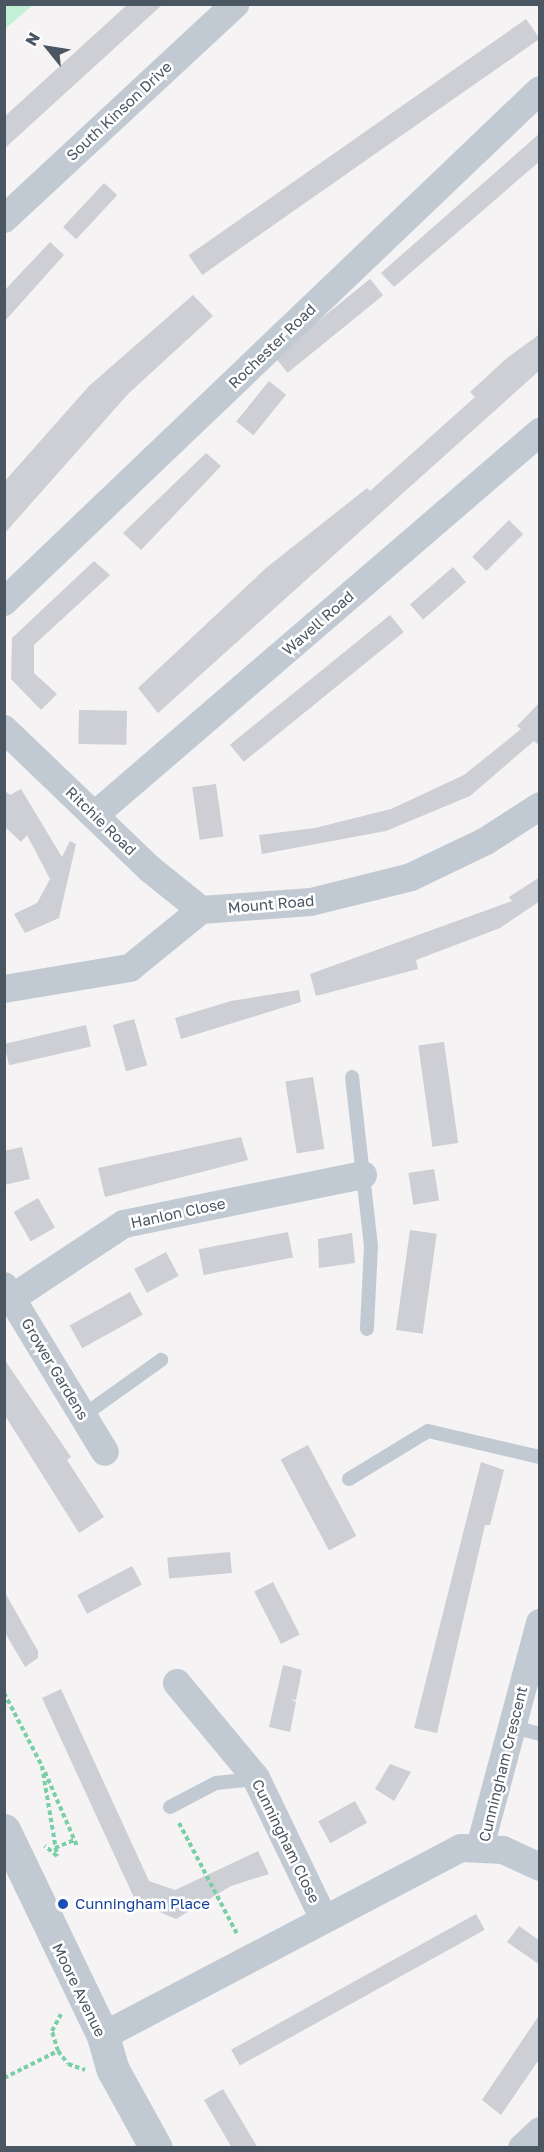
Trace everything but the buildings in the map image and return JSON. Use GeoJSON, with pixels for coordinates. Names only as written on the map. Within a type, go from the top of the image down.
{"type":"FeatureCollection","features":[{"type":"Feature","properties":{"kind":"street","name":"South Kinson Drive"},"geometry":{"type":"LineString","coordinates":[[4,219],[235,4]]}},
{"type":"Feature","properties":{"kind":"street","name":"Rochester Road"},"geometry":{"type":"LineString","coordinates":[[4,603],[540,90]]}},
{"type":"Feature","properties":{"kind":"street","name":"Wavell Road"},"geometry":{"type":"LineString","coordinates":[[96,814],[540,432]]}},
{"type":"Feature","properties":{"kind":"street","name":"Ritchie Road"},"geometry":{"type":"LineString","coordinates":[[4,729],[201,910]]}},
{"type":"Feature","properties":{"kind":"street","name":"Mount Road"},"geometry":{"type":"LineString","coordinates":[[201,910],[311,902],[411,877],[486,841],[540,806]]}},
{"type":"Feature","properties":{"kind":"street"},"geometry":{"type":"LineString","coordinates":[[4,988],[130,968],[201,910]]}},
{"type":"Feature","properties":{"kind":"street","name":"Hanlon Close"},"geometry":{"type":"LineString","coordinates":[[8,1292],[124,1224],[363,1175]]}},
{"type":"Feature","properties":{"kind":"street","name":"Grower Gardens"},"geometry":{"type":"LineString","coordinates":[[8,1292],[105,1452]]}},
{"type":"Feature","properties":{"kind":"street","name":"Cunningham Crescent"},"geometry":{"type":"LineString","coordinates":[[540,1623],[510,1726],[480,1847],[502,1850],[540,1867]]}},
{"type":"Feature","properties":{"kind":"street","name":"Cunningham Close"},"geometry":{"type":"LineString","coordinates":[[177,1683],[256,1778],[323,1917]]}},
{"type":"Feature","properties":{"kind":"street","name":"Moore Avenue"},"geometry":{"type":"LineString","coordinates":[[4,1830],[79,1994],[103,2036],[113,2070],[156,2148]]}},
{"type":"Feature","properties":{"kind":"street"},"geometry":{"type":"LineString","coordinates":[[103,2036],[323,1917],[442,1856],[480,1847]]}},
{"type":"Feature","properties":{"kind":"street"},"geometry":{"type":"LineString","coordinates":[[522,2148],[540,2131]]}},
{"type":"Feature","properties":{"kind":"lane"},"geometry":{"type":"LineString","coordinates":[[352,1077],[372,1255],[367,1329]]}},
{"type":"Feature","properties":{"kind":"lane"},"geometry":{"type":"LineString","coordinates":[[84,1415],[161,1360]]}},
{"type":"Feature","properties":{"kind":"lane"},"geometry":{"type":"LineString","coordinates":[[349,1479],[428,1431],[540,1457]]}},
{"type":"Feature","properties":{"kind":"lane"},"geometry":{"type":"LineString","coordinates":[[510,1726],[540,1734]]}},
{"type":"Feature","properties":{"kind":"lane"},"geometry":{"type":"LineString","coordinates":[[171,1807],[216,1783],[256,1778]]}},
{"type":"Feature","properties":{"kind":"path"},"geometry":{"type":"LineString","coordinates":[[4,1693],[42,1766],[77,1846]]}},
{"type":"Feature","properties":{"kind":"path"},"geometry":{"type":"LineString","coordinates":[[39,1840],[57,1856],[42,1766]]}},
{"type":"Feature","properties":{"kind":"path"},"geometry":{"type":"LineString","coordinates":[[171,1807],[249,1958]]}},
{"type":"Feature","properties":{"kind":"path"},"geometry":{"type":"LineString","coordinates":[[55,1848],[74,1840]]}},
{"type":"Feature","properties":{"kind":"path"},"geometry":{"type":"LineString","coordinates":[[79,1994],[55,2019],[52,2031],[58,2051],[80,2071],[113,2070]]}},
{"type":"Feature","properties":{"kind":"path"},"geometry":{"type":"LineString","coordinates":[[4,2078],[58,2051]]}},
{"type":"Feature","properties":{"kind":"green space"},"geometry":{"type":"Polygon","coordinates":[[[5,4],[33,4],[33,5],[5,29],[5,4]]]}},
{"type":"Feature","properties":{"kind":"place","name":"Cunningham Place"},"geometry":{"type":"Point","coordinates":[63,1904]}}]}
